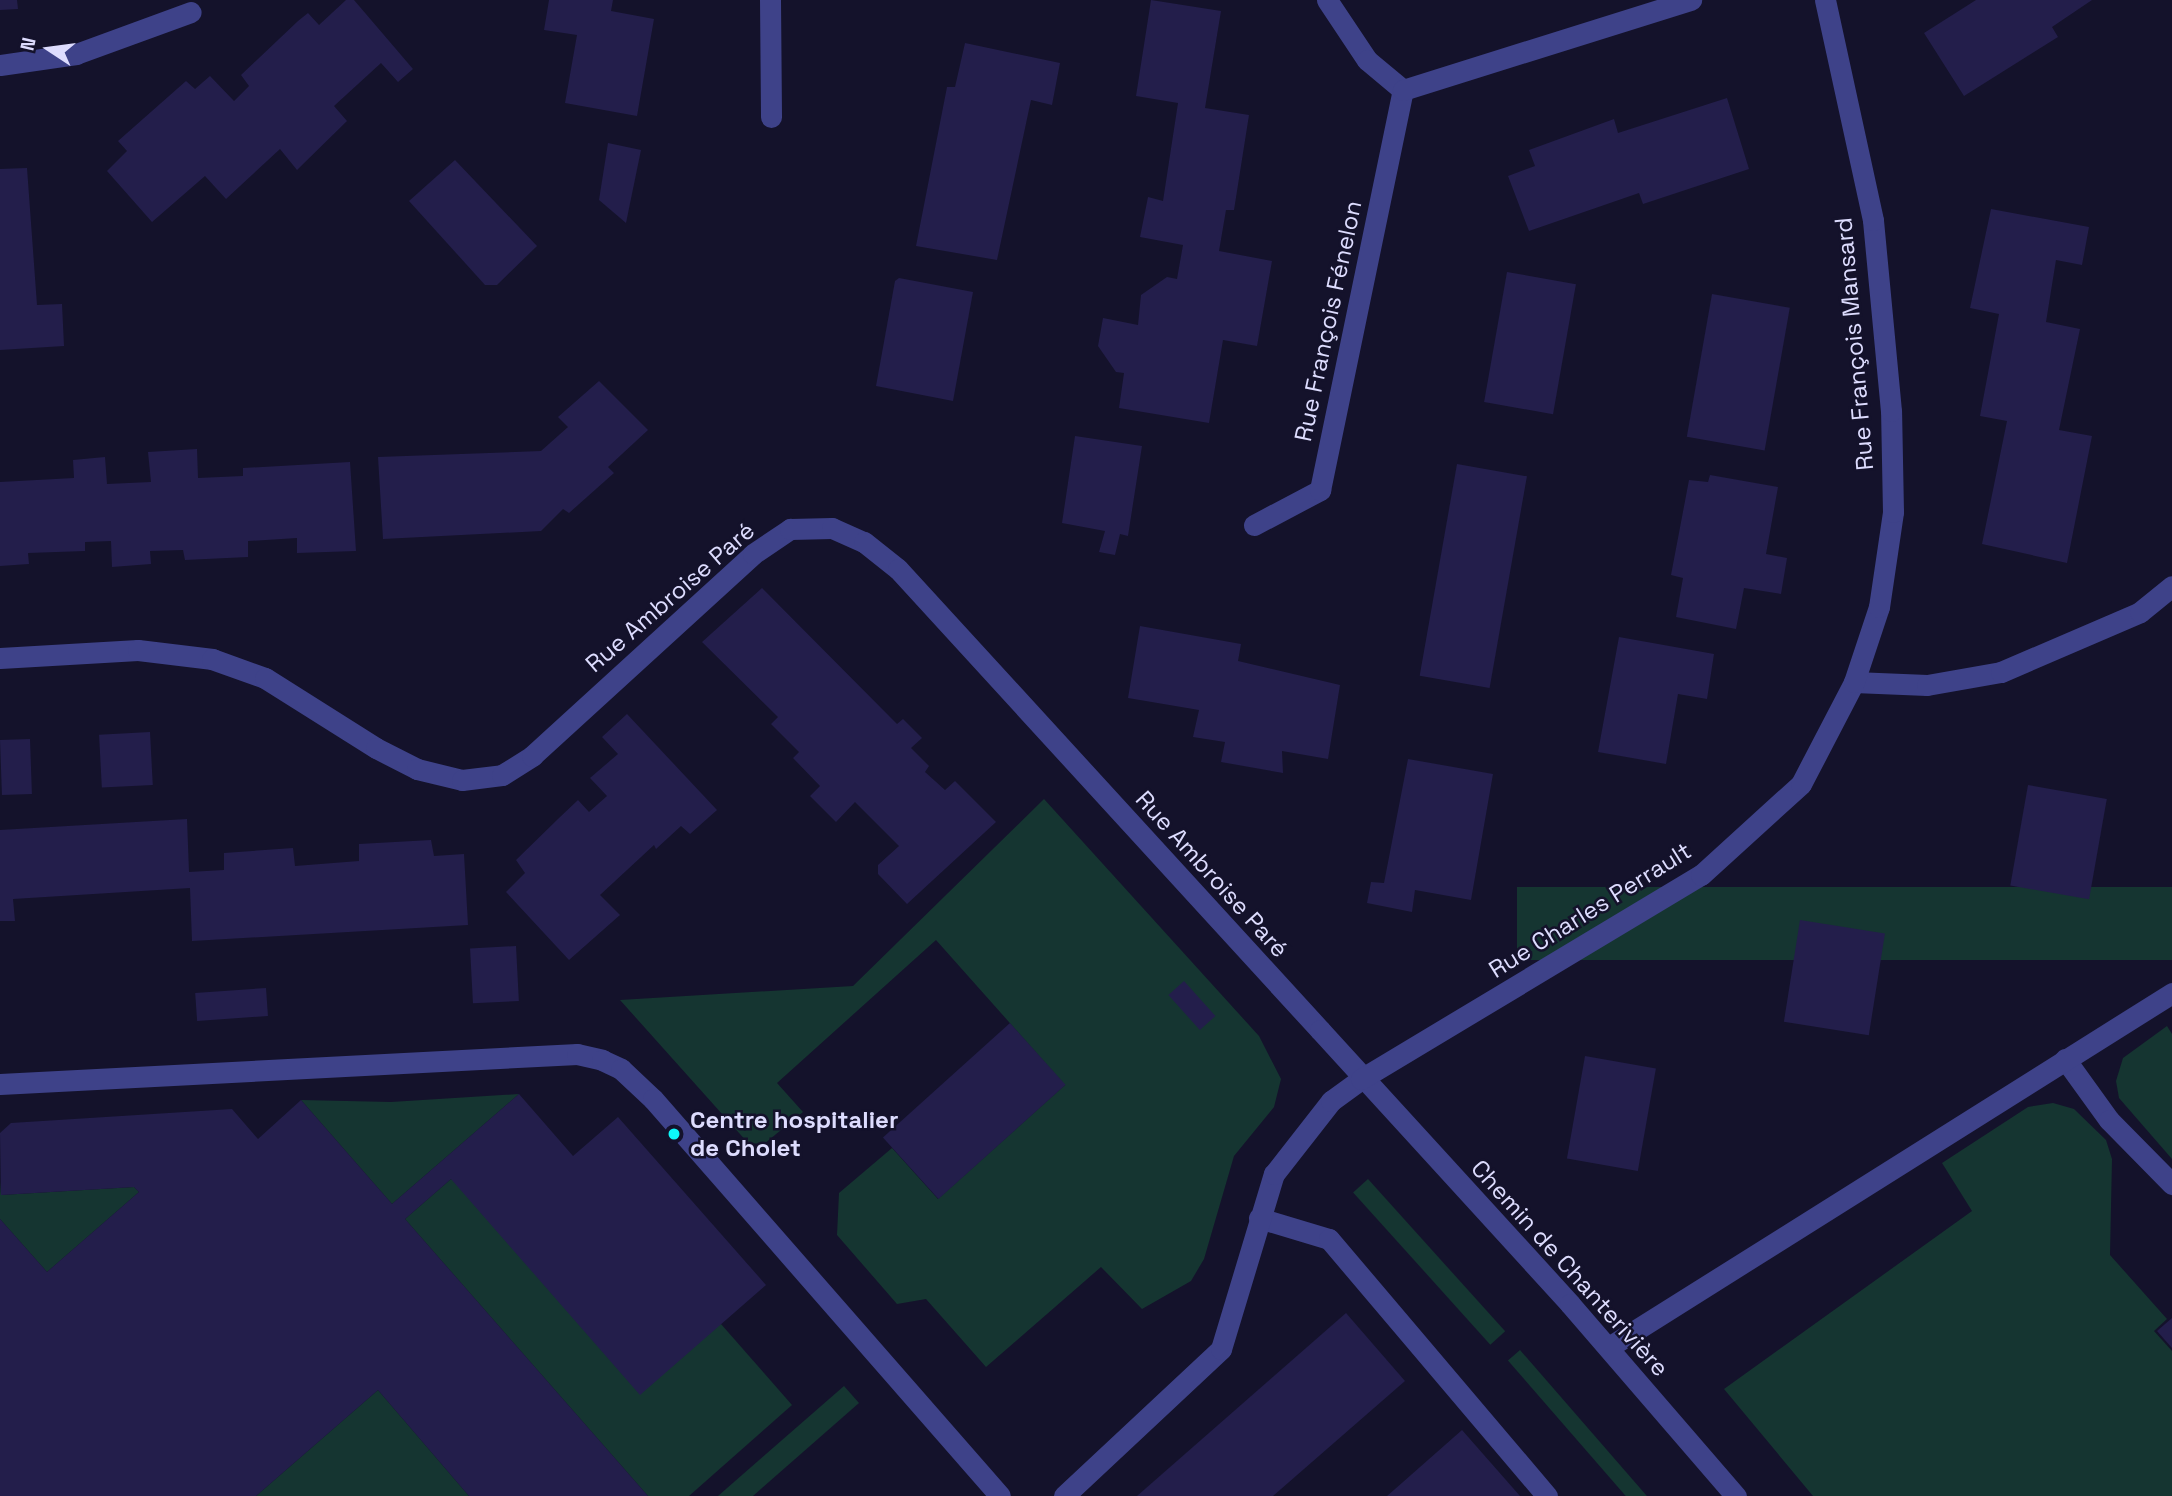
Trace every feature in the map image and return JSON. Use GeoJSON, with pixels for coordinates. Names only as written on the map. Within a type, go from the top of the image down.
{"type":"FeatureCollection","features":[{"type":"Feature","properties":{"kind":"street"},"geometry":{"type":"LineString","coordinates":[[769,0],[771,117]]}},
{"type":"Feature","properties":{"kind":"street"},"geometry":{"type":"LineString","coordinates":[[1327,0],[1367,60],[1403,90],[1691,0]]}},
{"type":"Feature","properties":{"kind":"street","name":"Rue François Mansard"},"geometry":{"type":"LineString","coordinates":[[1825,0],[1873,220],[1891,411],[1893,512],[1879,607],[1854,682]]}},
{"type":"Feature","properties":{"kind":"street"},"geometry":{"type":"LineString","coordinates":[[0,65],[76,54],[191,12]]}},
{"type":"Feature","properties":{"kind":"street","name":"Rue François Fénelon"},"geometry":{"type":"LineString","coordinates":[[1254,525],[1320,489],[1403,90]]}},
{"type":"Feature","properties":{"kind":"street","name":"Rue Ambroise Paré"},"geometry":{"type":"LineString","coordinates":[[0,658],[138,650],[212,659],[265,678],[376,748],[417,769],[462,779],[502,775],[532,755],[753,554],[790,529],[832,528],[864,542],[898,569],[1361,1079]]}},
{"type":"Feature","properties":{"kind":"street"},"geometry":{"type":"LineString","coordinates":[[1854,682],[1927,685],[2001,672],[2140,612],[2172,586]]}},
{"type":"Feature","properties":{"kind":"street","name":"Rue Charles Perrault"},"geometry":{"type":"LineString","coordinates":[[1064,1496],[1221,1349],[1274,1174],[1331,1101],[1361,1079],[1701,875],[1801,784],[1854,682]]}},
{"type":"Feature","properties":{"kind":"street"},"geometry":{"type":"LineString","coordinates":[[1609,1348],[2172,993]]}},
{"type":"Feature","properties":{"kind":"street"},"geometry":{"type":"LineString","coordinates":[[0,1084],[564,1055],[602,1060],[621,1069],[653,1099],[1000,1496]]}},
{"type":"Feature","properties":{"kind":"street"},"geometry":{"type":"LineString","coordinates":[[2065,1059],[2109,1120],[2172,1184]]}},
{"type":"Feature","properties":{"kind":"street","name":"Chemin de Chanterivière"},"geometry":{"type":"LineString","coordinates":[[1361,1079],[1609,1348],[1736,1496]]}},
{"type":"Feature","properties":{"kind":"street"},"geometry":{"type":"LineString","coordinates":[[1259,1218],[1329,1238],[1547,1496]]}},
{"type":"Feature","properties":{"kind":"green space"},"geometry":{"type":"Polygon","coordinates":[[[1044,799],[1259,1036],[1281,1079],[1274,1107],[1234,1156],[1204,1259],[1191,1281],[1142,1309],[1101,1267],[986,1367],[926,1299],[897,1304],[837,1235],[839,1193],[892,1148],[938,1199],[1065,1085],[936,940],[777,1083],[803,1112],[764,1144],[748,1143],[620,1000],[853,986],[1044,799]]]}},
{"type":"Feature","properties":{"kind":"green space"},"geometry":{"type":"Polygon","coordinates":[[[1517,887],[2172,887],[2172,960],[1517,960],[1517,887]]]}},
{"type":"Feature","properties":{"kind":"green space"},"geometry":{"type":"Polygon","coordinates":[[[2167,1026],[2172,1034],[2172,1159],[2119,1098],[2116,1081],[2123,1058],[2167,1026]]]}},
{"type":"Feature","properties":{"kind":"green space"},"geometry":{"type":"Polygon","coordinates":[[[519,1094],[392,1204],[301,1100],[391,1102],[519,1094]]]}},
{"type":"Feature","properties":{"kind":"green space"},"geometry":{"type":"Polygon","coordinates":[[[2053,1103],[2074,1109],[2106,1140],[2112,1159],[2110,1255],[2167,1319],[2154,1331],[2172,1351],[2172,1496],[1813,1496],[1724,1389],[1972,1211],[1942,1163],[2028,1107],[2053,1103]]]}},
{"type":"Feature","properties":{"kind":"green space"},"geometry":{"type":"Polygon","coordinates":[[[451,1179],[721,1324],[792,1405],[689,1496],[648,1496],[405,1219],[451,1179]]]}},
{"type":"Feature","properties":{"kind":"green space"},"geometry":{"type":"Polygon","coordinates":[[[1368,1179],[1505,1331],[1490,1345],[1353,1192],[1368,1179]]]}},
{"type":"Feature","properties":{"kind":"green space"},"geometry":{"type":"Polygon","coordinates":[[[0,1181],[1,1195],[134,1187],[139,1192],[47,1272],[0,1219],[0,1181]]]}},
{"type":"Feature","properties":{"kind":"green space"},"geometry":{"type":"Polygon","coordinates":[[[1520,1350],[1647,1496],[1626,1496],[1508,1360],[1520,1350]]]}},
{"type":"Feature","properties":{"kind":"green space"},"geometry":{"type":"Polygon","coordinates":[[[844,1386],[859,1403],[753,1496],[718,1496],[844,1386]]]}},
{"type":"Feature","properties":{"kind":"green space"},"geometry":{"type":"Polygon","coordinates":[[[378,1390],[469,1496],[256,1496],[378,1390]]]}},
{"type":"Feature","properties":{"kind":"building"},"geometry":{"type":"Polygon","coordinates":[[[0,0],[17,0],[18,9],[0,10],[0,0]]]}},
{"type":"Feature","properties":{"kind":"building"},"geometry":{"type":"Polygon","coordinates":[[[346,0],[354,0],[413,69],[398,82],[381,63],[334,106],[347,121],[297,170],[280,149],[226,199],[205,176],[152,222],[107,171],[127,151],[118,141],[186,81],[195,89],[210,76],[234,101],[249,86],[241,75],[298,21],[308,13],[319,25],[346,0]]]}},
{"type":"Feature","properties":{"kind":"building"},"geometry":{"type":"Polygon","coordinates":[[[549,0],[613,0],[611,11],[654,19],[637,116],[565,103],[577,35],[544,30],[549,0]]]}},
{"type":"Feature","properties":{"kind":"building"},"geometry":{"type":"Polygon","coordinates":[[[1151,0],[1221,11],[1205,108],[1249,115],[1234,210],[1226,210],[1219,251],[1272,261],[1257,346],[1223,340],[1209,423],[1119,408],[1124,373],[1116,372],[1098,346],[1103,318],[1138,325],[1141,295],[1167,277],[1177,279],[1183,245],[1140,237],[1148,197],[1163,201],[1178,103],[1136,96],[1151,0]]]}},
{"type":"Feature","properties":{"kind":"building"},"geometry":{"type":"Polygon","coordinates":[[[1976,0],[2092,0],[2052,27],[2058,37],[1964,96],[1924,33],[1976,0]]]}},
{"type":"Feature","properties":{"kind":"building"},"geometry":{"type":"Polygon","coordinates":[[[965,43],[1060,63],[1052,105],[1031,100],[997,260],[916,246],[947,87],[955,87],[965,43]]]}},
{"type":"Feature","properties":{"kind":"building"},"geometry":{"type":"Polygon","coordinates":[[[1727,98],[1749,169],[1643,204],[1639,193],[1529,231],[1508,176],[1535,166],[1529,150],[1614,119],[1618,133],[1727,98]]]}},
{"type":"Feature","properties":{"kind":"building"},"geometry":{"type":"Polygon","coordinates":[[[608,143],[641,150],[626,223],[599,200],[608,143]]]}},
{"type":"Feature","properties":{"kind":"building"},"geometry":{"type":"Polygon","coordinates":[[[455,160],[537,246],[497,285],[485,285],[409,201],[455,160]]]}},
{"type":"Feature","properties":{"kind":"building"},"geometry":{"type":"Polygon","coordinates":[[[27,168],[37,305],[62,304],[64,346],[0,350],[0,169],[27,168]]]}},
{"type":"Feature","properties":{"kind":"building"},"geometry":{"type":"Polygon","coordinates":[[[1991,209],[2089,227],[2082,265],[2056,260],[2046,322],[2080,329],[2059,430],[2092,436],[2067,563],[1982,544],[2007,421],[1980,416],[1999,314],[1970,308],[1991,209]]]}},
{"type":"Feature","properties":{"kind":"building"},"geometry":{"type":"Polygon","coordinates":[[[1507,272],[1576,284],[1553,414],[1484,402],[1507,272]]]}},
{"type":"Feature","properties":{"kind":"building"},"geometry":{"type":"Polygon","coordinates":[[[899,278],[973,292],[953,401],[876,386],[895,281],[899,278]]]}},
{"type":"Feature","properties":{"kind":"building"},"geometry":{"type":"Polygon","coordinates":[[[1712,294],[1790,308],[1765,451],[1687,437],[1712,294]]]}},
{"type":"Feature","properties":{"kind":"building"},"geometry":{"type":"Polygon","coordinates":[[[599,381],[648,430],[608,467],[614,473],[569,513],[563,509],[541,531],[383,539],[378,457],[541,451],[568,427],[558,417],[599,381]]]}},
{"type":"Feature","properties":{"kind":"building"},"geometry":{"type":"Polygon","coordinates":[[[1075,436],[1142,446],[1128,536],[1120,534],[1115,555],[1099,552],[1105,531],[1062,523],[1075,436]]]}},
{"type":"Feature","properties":{"kind":"building"},"geometry":{"type":"Polygon","coordinates":[[[197,449],[198,478],[243,476],[243,468],[350,462],[356,551],[297,553],[297,538],[248,541],[248,557],[185,560],[183,550],[150,551],[151,564],[112,567],[111,541],[85,542],[85,551],[28,553],[29,564],[0,566],[0,482],[74,478],[73,460],[105,457],[107,484],[151,482],[148,452],[197,449]]]}},
{"type":"Feature","properties":{"kind":"building"},"geometry":{"type":"Polygon","coordinates":[[[1457,464],[1527,476],[1490,688],[1420,676],[1457,464]]]}},
{"type":"Feature","properties":{"kind":"building"},"geometry":{"type":"Polygon","coordinates":[[[1710,475],[1778,487],[1766,554],[1787,558],[1781,594],[1744,588],[1736,629],[1676,617],[1683,578],[1671,575],[1689,480],[1708,482],[1710,475]]]}},
{"type":"Feature","properties":{"kind":"building"},"geometry":{"type":"Polygon","coordinates":[[[762,588],[897,724],[903,719],[922,738],[911,748],[929,766],[925,772],[945,790],[955,781],[996,822],[907,904],[878,874],[878,865],[899,846],[855,802],[836,822],[810,796],[820,786],[793,758],[799,752],[771,724],[778,717],[702,642],[762,588]]]}},
{"type":"Feature","properties":{"kind":"building"},"geometry":{"type":"Polygon","coordinates":[[[1140,626],[1241,644],[1238,661],[1340,685],[1328,759],[1282,751],[1283,773],[1221,762],[1225,742],[1193,737],[1199,710],[1128,698],[1140,626]]]}},
{"type":"Feature","properties":{"kind":"building"},"geometry":{"type":"Polygon","coordinates":[[[1619,637],[1714,654],[1707,699],[1678,694],[1666,764],[1598,752],[1619,637]]]}},
{"type":"Feature","properties":{"kind":"building"},"geometry":{"type":"Polygon","coordinates":[[[627,714],[717,810],[690,834],[681,826],[656,849],[654,845],[600,895],[620,915],[569,960],[506,892],[525,873],[516,860],[559,818],[578,800],[589,812],[607,796],[590,778],[618,754],[602,737],[627,714]]]}},
{"type":"Feature","properties":{"kind":"building"},"geometry":{"type":"Polygon","coordinates":[[[150,732],[153,785],[102,788],[99,735],[150,732]]]}},
{"type":"Feature","properties":{"kind":"building"},"geometry":{"type":"Polygon","coordinates":[[[30,739],[32,794],[2,795],[0,740],[30,739]]]}},
{"type":"Feature","properties":{"kind":"building"},"geometry":{"type":"Polygon","coordinates":[[[1408,759],[1493,774],[1471,900],[1415,890],[1412,912],[1367,903],[1371,882],[1384,883],[1408,759]]]}},
{"type":"Feature","properties":{"kind":"building"},"geometry":{"type":"Polygon","coordinates":[[[2028,785],[2107,799],[2089,899],[2010,885],[2028,785]]]}},
{"type":"Feature","properties":{"kind":"building"},"geometry":{"type":"Polygon","coordinates":[[[187,819],[189,872],[224,870],[224,853],[293,848],[295,866],[359,861],[359,844],[431,840],[434,856],[464,854],[468,925],[192,941],[190,888],[13,899],[15,921],[0,921],[0,830],[187,819]]]}},
{"type":"Feature","properties":{"kind":"building"},"geometry":{"type":"Polygon","coordinates":[[[1800,920],[1885,933],[1869,1035],[1784,1022],[1800,920]]]}},
{"type":"Feature","properties":{"kind":"building"},"geometry":{"type":"Polygon","coordinates":[[[516,946],[519,1001],[473,1003],[470,948],[516,946]]]}},
{"type":"Feature","properties":{"kind":"building"},"geometry":{"type":"Polygon","coordinates":[[[1184,981],[1215,1016],[1200,1030],[1168,995],[1184,981]]]}},
{"type":"Feature","properties":{"kind":"building"},"geometry":{"type":"Polygon","coordinates":[[[266,988],[268,1016],[197,1021],[195,993],[266,988]]]}},
{"type":"Feature","properties":{"kind":"building"},"geometry":{"type":"Polygon","coordinates":[[[1010,1023],[1066,1085],[938,1199],[883,1137],[1010,1023]]]}},
{"type":"Feature","properties":{"kind":"building"},"geometry":{"type":"Polygon","coordinates":[[[1585,1056],[1656,1069],[1638,1171],[1567,1158],[1585,1056]]]}},
{"type":"Feature","properties":{"kind":"building"},"geometry":{"type":"Polygon","coordinates":[[[519,1094],[573,1156],[618,1117],[766,1285],[640,1395],[451,1179],[405,1219],[648,1496],[469,1496],[378,1390],[256,1496],[0,1496],[0,1219],[47,1272],[139,1192],[134,1187],[1,1195],[0,1133],[11,1123],[232,1109],[258,1139],[301,1100],[392,1204],[519,1094]]]}},
{"type":"Feature","properties":{"kind":"building"},"geometry":{"type":"Polygon","coordinates":[[[1346,1313],[1405,1381],[1273,1496],[1137,1496],[1346,1313]]]}},
{"type":"Feature","properties":{"kind":"building"},"geometry":{"type":"Polygon","coordinates":[[[2172,1318],[2172,1348],[2157,1331],[2172,1318]]]}},
{"type":"Feature","properties":{"kind":"building"},"geometry":{"type":"Polygon","coordinates":[[[1462,1430],[1520,1496],[1387,1496],[1403,1482],[1462,1430]]]}},
{"type":"Feature","properties":{"kind":"place","name":"Centre hospitalier de Cholet"},"geometry":{"type":"Point","coordinates":[674,1134]}}]}
